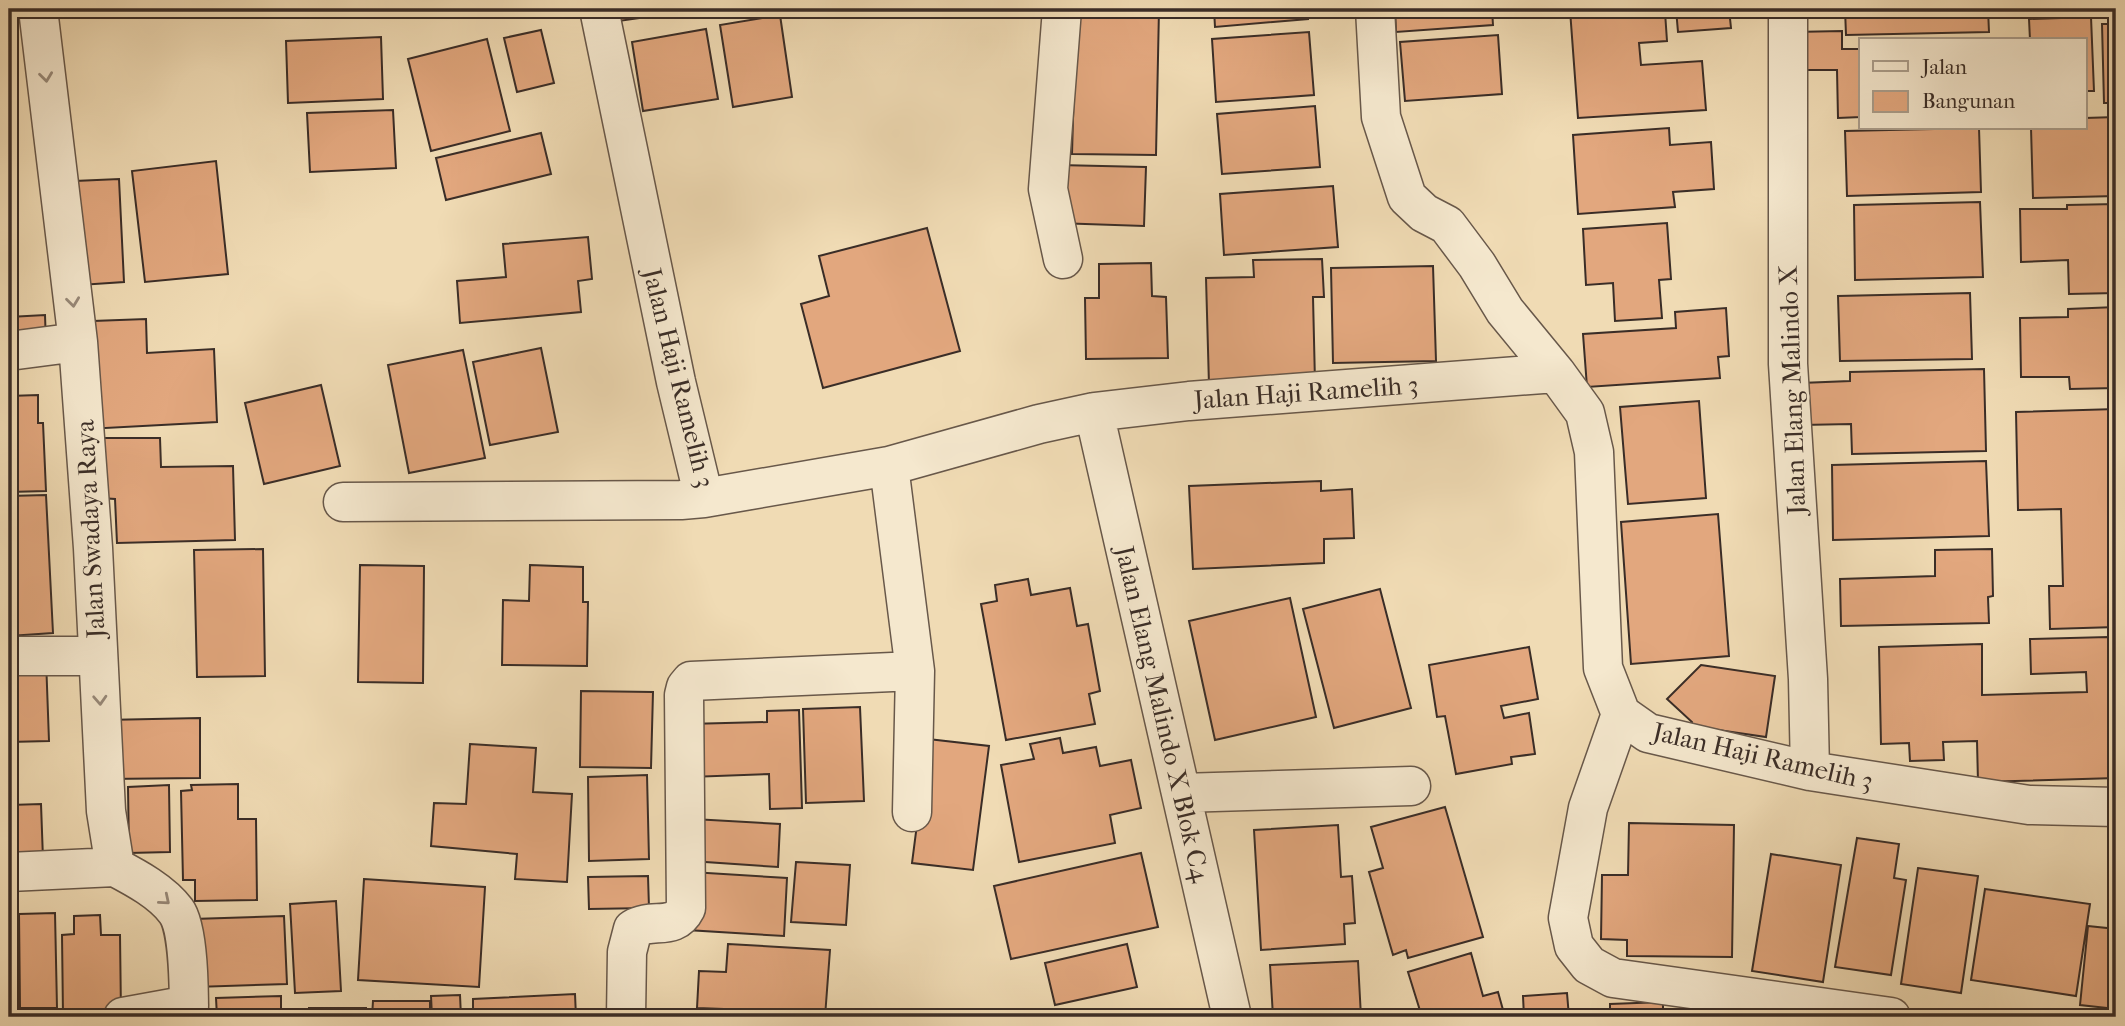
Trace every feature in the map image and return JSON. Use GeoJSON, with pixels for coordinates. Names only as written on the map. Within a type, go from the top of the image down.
{"type":"FeatureCollection","features":[{"type":"Feature","properties":{"kind":"street","name":"Jalan Swadaya Raya"},"geometry":{"type":"LineString","coordinates":[[38,9],[78,342],[93,548],[106,811],[115,867]]}},
{"type":"Feature","properties":{"kind":"street","name":"Jalan Haji Ramelih 3"},"geometry":{"type":"LineString","coordinates":[[599,9],[676,382],[704,498],[889,466],[1039,424],[1094,412],[1189,401],[1556,373],[1586,413],[1594,452],[1603,668],[1621,714],[1648,733],[1810,771],[2029,805],[2116,807]]}},
{"type":"Feature","properties":{"kind":"street"},"geometry":{"type":"LineString","coordinates":[[1062,9],[1048,189],[1063,259]]}},
{"type":"Feature","properties":{"kind":"street"},"geometry":{"type":"LineString","coordinates":[[1375,9],[1381,117],[1407,197],[1424,213],[1447,225],[1477,265],[1505,311],[1556,373]]}},
{"type":"Feature","properties":{"kind":"street","name":"Jalan Elang Malindo X"},"geometry":{"type":"LineString","coordinates":[[1788,9],[1788,364],[1808,679],[1810,771]]}},
{"type":"Feature","properties":{"kind":"street"},"geometry":{"type":"LineString","coordinates":[[9,351],[78,342]]}},
{"type":"Feature","properties":{"kind":"street","name":"Jalan Elang Malindo X Blok C4"},"geometry":{"type":"LineString","coordinates":[[1094,412],[1232,1017]]}},
{"type":"Feature","properties":{"kind":"street"},"geometry":{"type":"LineString","coordinates":[[889,466],[915,671],[912,812]]}},
{"type":"Feature","properties":{"kind":"street"},"geometry":{"type":"LineString","coordinates":[[343,502],[704,498]]}},
{"type":"Feature","properties":{"kind":"street"},"geometry":{"type":"LineString","coordinates":[[9,656],[97,656]]}},
{"type":"Feature","properties":{"kind":"street"},"geometry":{"type":"LineString","coordinates":[[626,1017],[626,952],[633,929],[642,923],[674,922],[686,908],[684,695],[691,681],[915,671]]}},
{"type":"Feature","properties":{"kind":"street"},"geometry":{"type":"LineString","coordinates":[[1621,714],[1588,808],[1568,918],[1574,946],[1589,965],[1613,978],[1891,1017]]}},
{"type":"Feature","properties":{"kind":"street"},"geometry":{"type":"LineString","coordinates":[[1181,793],[1411,786]]}},
{"type":"Feature","properties":{"kind":"street"},"geometry":{"type":"LineString","coordinates":[[9,872],[115,867],[168,901],[178,913],[184,930],[189,1011],[123,1017]]}},
{"type":"Feature","properties":{"kind":"building"},"geometry":{"type":"Polygon","coordinates":[[[609,9],[703,9],[612,22],[609,9]]]}},
{"type":"Feature","properties":{"kind":"building"},"geometry":{"type":"Polygon","coordinates":[[[1076,9],[1159,9],[1156,155],[1072,154],[1076,9]]]}},
{"type":"Feature","properties":{"kind":"building"},"geometry":{"type":"Polygon","coordinates":[[[1214,9],[1307,9],[1308,19],[1215,27],[1214,9]]]}},
{"type":"Feature","properties":{"kind":"building"},"geometry":{"type":"Polygon","coordinates":[[[1395,9],[1492,9],[1493,25],[1396,32],[1395,9]]]}},
{"type":"Feature","properties":{"kind":"building"},"geometry":{"type":"Polygon","coordinates":[[[1557,9],[1637,9],[1638,13],[1665,12],[1667,41],[1639,43],[1641,65],[1702,61],[1706,110],[1578,118],[1570,10],[1557,9]]]}},
{"type":"Feature","properties":{"kind":"building"},"geometry":{"type":"Polygon","coordinates":[[[1676,9],[1729,9],[1731,28],[1678,32],[1676,9]]]}},
{"type":"Feature","properties":{"kind":"building"},"geometry":{"type":"Polygon","coordinates":[[[1845,9],[1988,9],[1989,32],[1846,35],[1845,9]]]}},
{"type":"Feature","properties":{"kind":"building"},"geometry":{"type":"Polygon","coordinates":[[[780,15],[792,97],[733,107],[720,25],[780,15]]]}},
{"type":"Feature","properties":{"kind":"building"},"geometry":{"type":"Polygon","coordinates":[[[2091,17],[2094,91],[2086,91],[2086,38],[2030,38],[2029,19],[2091,17]]]}},
{"type":"Feature","properties":{"kind":"building"},"geometry":{"type":"Polygon","coordinates":[[[2102,24],[2116,24],[2116,103],[2104,103],[2102,24]]]}},
{"type":"Feature","properties":{"kind":"building"},"geometry":{"type":"Polygon","coordinates":[[[706,29],[718,99],[643,111],[632,42],[706,29]]]}},
{"type":"Feature","properties":{"kind":"building"},"geometry":{"type":"Polygon","coordinates":[[[541,30],[554,83],[517,92],[504,38],[541,30]]]}},
{"type":"Feature","properties":{"kind":"building"},"geometry":{"type":"Polygon","coordinates":[[[1842,31],[1842,49],[1859,49],[1859,117],[1838,118],[1837,70],[1794,70],[1793,32],[1842,31]]]}},
{"type":"Feature","properties":{"kind":"building"},"geometry":{"type":"Polygon","coordinates":[[[1309,32],[1314,95],[1216,102],[1212,39],[1309,32]]]}},
{"type":"Feature","properties":{"kind":"building"},"geometry":{"type":"Polygon","coordinates":[[[1498,35],[1502,94],[1405,101],[1400,42],[1498,35]]]}},
{"type":"Feature","properties":{"kind":"building"},"geometry":{"type":"Polygon","coordinates":[[[381,37],[383,99],[288,103],[286,41],[381,37]]]}},
{"type":"Feature","properties":{"kind":"building"},"geometry":{"type":"Polygon","coordinates":[[[487,39],[510,131],[431,151],[408,59],[487,39]]]}},
{"type":"Feature","properties":{"kind":"building"},"geometry":{"type":"Polygon","coordinates":[[[1315,106],[1320,167],[1222,174],[1217,114],[1315,106]]]}},
{"type":"Feature","properties":{"kind":"building"},"geometry":{"type":"Polygon","coordinates":[[[393,110],[396,168],[310,172],[307,113],[393,110]]]}},
{"type":"Feature","properties":{"kind":"building"},"geometry":{"type":"Polygon","coordinates":[[[2116,117],[2116,196],[2033,198],[2031,130],[2086,130],[2086,118],[2116,117]]]}},
{"type":"Feature","properties":{"kind":"building"},"geometry":{"type":"Polygon","coordinates":[[[1669,128],[1670,145],[1711,142],[1714,189],[1673,192],[1675,207],[1578,214],[1573,135],[1669,128]]]}},
{"type":"Feature","properties":{"kind":"building"},"geometry":{"type":"Polygon","coordinates":[[[1979,130],[1981,192],[1847,196],[1845,131],[1979,130]]]}},
{"type":"Feature","properties":{"kind":"building"},"geometry":{"type":"Polygon","coordinates":[[[541,133],[551,174],[446,200],[436,158],[541,133]]]}},
{"type":"Feature","properties":{"kind":"building"},"geometry":{"type":"Polygon","coordinates":[[[216,161],[228,274],[145,282],[132,171],[216,161]]]}},
{"type":"Feature","properties":{"kind":"building"},"geometry":{"type":"Polygon","coordinates":[[[1058,165],[1146,167],[1144,226],[1056,223],[1058,165]]]}},
{"type":"Feature","properties":{"kind":"building"},"geometry":{"type":"Polygon","coordinates":[[[119,179],[124,282],[80,285],[75,181],[119,179]]]}},
{"type":"Feature","properties":{"kind":"building"},"geometry":{"type":"Polygon","coordinates":[[[1333,186],[1338,247],[1224,255],[1220,194],[1333,186]]]}},
{"type":"Feature","properties":{"kind":"building"},"geometry":{"type":"Polygon","coordinates":[[[1980,202],[1983,277],[1855,280],[1854,205],[1980,202]]]}},
{"type":"Feature","properties":{"kind":"building"},"geometry":{"type":"Polygon","coordinates":[[[2116,204],[2116,293],[2069,294],[2068,260],[2021,262],[2020,209],[2067,209],[2067,205],[2116,204]]]}},
{"type":"Feature","properties":{"kind":"building"},"geometry":{"type":"Polygon","coordinates":[[[1667,223],[1671,279],[1659,280],[1662,318],[1615,321],[1613,283],[1586,285],[1583,229],[1667,223]]]}},
{"type":"Feature","properties":{"kind":"building"},"geometry":{"type":"Polygon","coordinates":[[[9,226],[13,226],[15,265],[9,265],[9,226]]]}},
{"type":"Feature","properties":{"kind":"building"},"geometry":{"type":"Polygon","coordinates":[[[927,228],[960,351],[823,388],[801,304],[829,296],[819,256],[927,228]]]}},
{"type":"Feature","properties":{"kind":"building"},"geometry":{"type":"Polygon","coordinates":[[[588,237],[592,279],[578,281],[581,312],[460,323],[457,281],[506,277],[503,244],[588,237]]]}},
{"type":"Feature","properties":{"kind":"building"},"geometry":{"type":"Polygon","coordinates":[[[1322,259],[1324,297],[1313,297],[1315,382],[1209,385],[1206,278],[1254,277],[1253,260],[1322,259]]]}},
{"type":"Feature","properties":{"kind":"building"},"geometry":{"type":"Polygon","coordinates":[[[1151,263],[1152,296],[1166,297],[1168,358],[1086,359],[1085,298],[1099,298],[1099,264],[1151,263]]]}},
{"type":"Feature","properties":{"kind":"building"},"geometry":{"type":"Polygon","coordinates":[[[1433,266],[1436,361],[1333,363],[1331,268],[1433,266]]]}},
{"type":"Feature","properties":{"kind":"building"},"geometry":{"type":"Polygon","coordinates":[[[1970,293],[1972,359],[1840,361],[1838,296],[1970,293]]]}},
{"type":"Feature","properties":{"kind":"building"},"geometry":{"type":"Polygon","coordinates":[[[2116,307],[2116,388],[2070,389],[2069,377],[2021,377],[2020,318],[2068,317],[2068,309],[2116,307]]]}},
{"type":"Feature","properties":{"kind":"building"},"geometry":{"type":"Polygon","coordinates":[[[1726,308],[1729,356],[1718,357],[1720,378],[1587,387],[1583,334],[1676,328],[1675,312],[1726,308]]]}},
{"type":"Feature","properties":{"kind":"building"},"geometry":{"type":"Polygon","coordinates":[[[45,315],[46,344],[9,348],[9,317],[45,315]]]}},
{"type":"Feature","properties":{"kind":"building"},"geometry":{"type":"Polygon","coordinates":[[[146,319],[147,353],[214,349],[217,422],[87,429],[93,321],[146,319]]]}},
{"type":"Feature","properties":{"kind":"building"},"geometry":{"type":"Polygon","coordinates":[[[541,348],[558,432],[490,445],[473,362],[541,348]]]}},
{"type":"Feature","properties":{"kind":"building"},"geometry":{"type":"Polygon","coordinates":[[[463,350],[485,458],[409,473],[388,365],[463,350]]]}},
{"type":"Feature","properties":{"kind":"building"},"geometry":{"type":"Polygon","coordinates":[[[1984,369],[1986,451],[1852,454],[1851,424],[1802,425],[1801,383],[1850,381],[1850,372],[1984,369]]]}},
{"type":"Feature","properties":{"kind":"building"},"geometry":{"type":"Polygon","coordinates":[[[321,385],[340,466],[264,484],[245,403],[321,385]]]}},
{"type":"Feature","properties":{"kind":"building"},"geometry":{"type":"Polygon","coordinates":[[[38,395],[38,423],[43,423],[46,491],[9,492],[9,396],[38,395]]]}},
{"type":"Feature","properties":{"kind":"building"},"geometry":{"type":"Polygon","coordinates":[[[1699,401],[1706,498],[1628,504],[1620,407],[1699,401]]]}},
{"type":"Feature","properties":{"kind":"building"},"geometry":{"type":"Polygon","coordinates":[[[2116,409],[2116,627],[2050,629],[2049,586],[2063,586],[2061,509],[2018,510],[2016,412],[2116,409]]]}},
{"type":"Feature","properties":{"kind":"building"},"geometry":{"type":"Polygon","coordinates":[[[98,438],[160,438],[161,467],[233,466],[235,540],[117,543],[115,499],[100,498],[98,438]]]}},
{"type":"Feature","properties":{"kind":"building"},"geometry":{"type":"Polygon","coordinates":[[[1986,461],[1989,536],[1833,540],[1832,465],[1986,461]]]}},
{"type":"Feature","properties":{"kind":"building"},"geometry":{"type":"Polygon","coordinates":[[[1321,481],[1321,491],[1352,489],[1354,538],[1324,539],[1324,563],[1193,569],[1189,486],[1321,481]]]}},
{"type":"Feature","properties":{"kind":"building"},"geometry":{"type":"Polygon","coordinates":[[[46,495],[53,633],[9,636],[9,496],[46,495]]]}},
{"type":"Feature","properties":{"kind":"building"},"geometry":{"type":"Polygon","coordinates":[[[1718,514],[1729,656],[1631,664],[1621,522],[1718,514]]]}},
{"type":"Feature","properties":{"kind":"building"},"geometry":{"type":"Polygon","coordinates":[[[263,549],[265,676],[197,677],[194,550],[263,549]]]}},
{"type":"Feature","properties":{"kind":"building"},"geometry":{"type":"Polygon","coordinates":[[[1992,549],[1993,596],[1988,597],[1989,623],[1841,626],[1840,579],[1935,576],[1935,550],[1992,549]]]}},
{"type":"Feature","properties":{"kind":"building"},"geometry":{"type":"Polygon","coordinates":[[[360,565],[424,566],[423,683],[358,682],[360,565]]]}},
{"type":"Feature","properties":{"kind":"building"},"geometry":{"type":"Polygon","coordinates":[[[530,565],[583,567],[583,602],[588,602],[587,666],[502,665],[503,600],[529,601],[530,565]]]}},
{"type":"Feature","properties":{"kind":"building"},"geometry":{"type":"Polygon","coordinates":[[[1028,579],[1031,595],[1070,588],[1077,626],[1088,624],[1100,691],[1089,694],[1095,724],[1006,740],[981,604],[997,601],[995,585],[1028,579]]]}},
{"type":"Feature","properties":{"kind":"building"},"geometry":{"type":"Polygon","coordinates":[[[1380,589],[1411,708],[1334,728],[1303,609],[1380,589]]]}},
{"type":"Feature","properties":{"kind":"building"},"geometry":{"type":"Polygon","coordinates":[[[1290,598],[1316,717],[1215,740],[1189,621],[1290,598]]]}},
{"type":"Feature","properties":{"kind":"building"},"geometry":{"type":"Polygon","coordinates":[[[2108,637],[2108,640],[2116,640],[2116,778],[1978,782],[1977,741],[1943,742],[1944,760],[1910,761],[1909,743],[1881,744],[1879,647],[1982,644],[1982,695],[2087,692],[2086,672],[2031,674],[2030,639],[2108,637]]]}},
{"type":"Feature","properties":{"kind":"building"},"geometry":{"type":"Polygon","coordinates":[[[1529,647],[1538,699],[1501,706],[1504,718],[1529,713],[1535,754],[1511,757],[1512,764],[1456,774],[1445,716],[1437,717],[1429,665],[1529,647]]]}},
{"type":"Feature","properties":{"kind":"building"},"geometry":{"type":"Polygon","coordinates":[[[46,659],[49,741],[9,742],[9,661],[46,659]]]}},
{"type":"Feature","properties":{"kind":"building"},"geometry":{"type":"Polygon","coordinates":[[[1701,665],[1775,676],[1766,737],[1691,726],[1692,722],[1667,699],[1701,665]]]}},
{"type":"Feature","properties":{"kind":"building"},"geometry":{"type":"Polygon","coordinates":[[[581,691],[653,692],[651,768],[580,767],[581,691]]]}},
{"type":"Feature","properties":{"kind":"building"},"geometry":{"type":"Polygon","coordinates":[[[860,707],[864,801],[806,803],[803,709],[860,707]]]}},
{"type":"Feature","properties":{"kind":"building"},"geometry":{"type":"Polygon","coordinates":[[[799,710],[802,808],[770,809],[769,774],[690,777],[688,724],[767,722],[767,711],[799,710]]]}},
{"type":"Feature","properties":{"kind":"building"},"geometry":{"type":"Polygon","coordinates":[[[200,718],[200,778],[106,779],[105,720],[200,718]]]}},
{"type":"Feature","properties":{"kind":"building"},"geometry":{"type":"Polygon","coordinates":[[[1060,738],[1063,753],[1096,747],[1100,766],[1131,760],[1141,808],[1110,815],[1115,843],[1019,862],[1001,765],[1034,759],[1030,744],[1060,738]]]}},
{"type":"Feature","properties":{"kind":"building"},"geometry":{"type":"Polygon","coordinates":[[[928,739],[989,746],[973,870],[912,863],[928,739]]]}},
{"type":"Feature","properties":{"kind":"building"},"geometry":{"type":"Polygon","coordinates":[[[470,744],[536,748],[533,792],[572,794],[567,882],[515,879],[517,854],[431,846],[434,803],[466,804],[470,744]]]}},
{"type":"Feature","properties":{"kind":"building"},"geometry":{"type":"Polygon","coordinates":[[[647,775],[649,859],[589,861],[588,777],[647,775]]]}},
{"type":"Feature","properties":{"kind":"building"},"geometry":{"type":"Polygon","coordinates":[[[238,784],[238,819],[256,819],[257,900],[195,901],[195,880],[183,880],[181,791],[192,790],[191,785],[238,784]]]}},
{"type":"Feature","properties":{"kind":"building"},"geometry":{"type":"Polygon","coordinates":[[[169,785],[170,852],[129,853],[128,787],[169,785]]]}},
{"type":"Feature","properties":{"kind":"building"},"geometry":{"type":"Polygon","coordinates":[[[9,799],[10,805],[41,804],[43,859],[9,869],[9,799]]]}},
{"type":"Feature","properties":{"kind":"building"},"geometry":{"type":"Polygon","coordinates":[[[1445,807],[1483,937],[1408,958],[1406,950],[1393,955],[1369,872],[1383,868],[1371,827],[1445,807]]]}},
{"type":"Feature","properties":{"kind":"building"},"geometry":{"type":"Polygon","coordinates":[[[693,819],[780,824],[778,867],[691,861],[693,819]]]}},
{"type":"Feature","properties":{"kind":"building"},"geometry":{"type":"Polygon","coordinates":[[[1629,823],[1734,825],[1732,957],[1627,956],[1627,940],[1601,939],[1602,875],[1628,875],[1629,823]]]}},
{"type":"Feature","properties":{"kind":"building"},"geometry":{"type":"Polygon","coordinates":[[[1338,825],[1341,877],[1352,876],[1355,923],[1344,924],[1345,944],[1261,950],[1254,830],[1338,825]]]}},
{"type":"Feature","properties":{"kind":"building"},"geometry":{"type":"Polygon","coordinates":[[[1857,838],[1899,844],[1894,878],[1906,880],[1891,975],[1835,967],[1857,838]]]}},
{"type":"Feature","properties":{"kind":"building"},"geometry":{"type":"Polygon","coordinates":[[[1141,853],[1158,927],[1011,959],[994,886],[1141,853]]]}},
{"type":"Feature","properties":{"kind":"building"},"geometry":{"type":"Polygon","coordinates":[[[1771,854],[1841,865],[1823,982],[1752,971],[1771,854]]]}},
{"type":"Feature","properties":{"kind":"building"},"geometry":{"type":"Polygon","coordinates":[[[796,862],[850,865],[846,925],[791,922],[796,862]]]}},
{"type":"Feature","properties":{"kind":"building"},"geometry":{"type":"Polygon","coordinates":[[[1918,868],[1978,876],[1961,993],[1901,984],[1918,868]]]}},
{"type":"Feature","properties":{"kind":"building"},"geometry":{"type":"Polygon","coordinates":[[[691,872],[787,878],[784,936],[687,930],[691,872]]]}},
{"type":"Feature","properties":{"kind":"building"},"geometry":{"type":"Polygon","coordinates":[[[648,876],[649,908],[589,909],[588,877],[648,876]]]}},
{"type":"Feature","properties":{"kind":"building"},"geometry":{"type":"Polygon","coordinates":[[[364,879],[485,887],[479,987],[358,980],[364,879]]]}},
{"type":"Feature","properties":{"kind":"building"},"geometry":{"type":"Polygon","coordinates":[[[1985,889],[2090,904],[2076,996],[1971,980],[1985,889]]]}},
{"type":"Feature","properties":{"kind":"building"},"geometry":{"type":"Polygon","coordinates":[[[336,901],[341,991],[295,993],[290,904],[336,901]]]}},
{"type":"Feature","properties":{"kind":"building"},"geometry":{"type":"Polygon","coordinates":[[[9,909],[13,1017],[9,1017],[9,909]]]}},
{"type":"Feature","properties":{"kind":"building"},"geometry":{"type":"Polygon","coordinates":[[[55,913],[57,1008],[20,1008],[19,914],[55,913]]]}},
{"type":"Feature","properties":{"kind":"building"},"geometry":{"type":"Polygon","coordinates":[[[100,915],[101,935],[120,935],[121,1014],[63,1015],[62,935],[74,934],[74,916],[100,915]]]}},
{"type":"Feature","properties":{"kind":"building"},"geometry":{"type":"Polygon","coordinates":[[[284,916],[287,984],[195,987],[193,919],[284,916]]]}},
{"type":"Feature","properties":{"kind":"building"},"geometry":{"type":"Polygon","coordinates":[[[2088,926],[2116,929],[2116,1009],[2080,1005],[2088,926]]]}},
{"type":"Feature","properties":{"kind":"building"},"geometry":{"type":"Polygon","coordinates":[[[728,944],[830,950],[825,1017],[723,1017],[723,1009],[697,1008],[699,971],[726,972],[728,944]]]}},
{"type":"Feature","properties":{"kind":"building"},"geometry":{"type":"Polygon","coordinates":[[[1127,944],[1137,987],[1055,1005],[1045,963],[1127,944]]]}},
{"type":"Feature","properties":{"kind":"building"},"geometry":{"type":"Polygon","coordinates":[[[1471,953],[1483,996],[1498,992],[1505,1017],[1422,1017],[1408,972],[1471,953]]]}},
{"type":"Feature","properties":{"kind":"building"},"geometry":{"type":"Polygon","coordinates":[[[1358,961],[1361,1017],[1273,1017],[1270,965],[1358,961]]]}},
{"type":"Feature","properties":{"kind":"building"},"geometry":{"type":"Polygon","coordinates":[[[1567,993],[1569,1017],[1524,1017],[1523,996],[1567,993]]]}},
{"type":"Feature","properties":{"kind":"building"},"geometry":{"type":"Polygon","coordinates":[[[575,994],[576,1017],[473,1017],[473,999],[575,994]]]}},
{"type":"Feature","properties":{"kind":"building"},"geometry":{"type":"Polygon","coordinates":[[[460,995],[461,1017],[432,1017],[431,996],[460,995]]]}},
{"type":"Feature","properties":{"kind":"building"},"geometry":{"type":"Polygon","coordinates":[[[281,996],[281,1017],[217,1017],[216,998],[281,996]]]}},
{"type":"Feature","properties":{"kind":"building"},"geometry":{"type":"Polygon","coordinates":[[[373,1001],[430,1001],[430,1017],[372,1017],[373,1001]]]}},
{"type":"Feature","properties":{"kind":"building"},"geometry":{"type":"Polygon","coordinates":[[[1663,1002],[1663,1017],[1610,1017],[1610,1004],[1663,1002]]]}},
{"type":"Feature","properties":{"kind":"building"},"geometry":{"type":"Polygon","coordinates":[[[1684,1006],[1794,1017],[1683,1017],[1684,1006]]]}},
{"type":"Feature","properties":{"kind":"building"},"geometry":{"type":"Polygon","coordinates":[[[309,1008],[366,1008],[366,1017],[309,1017],[309,1008]]]}}]}
